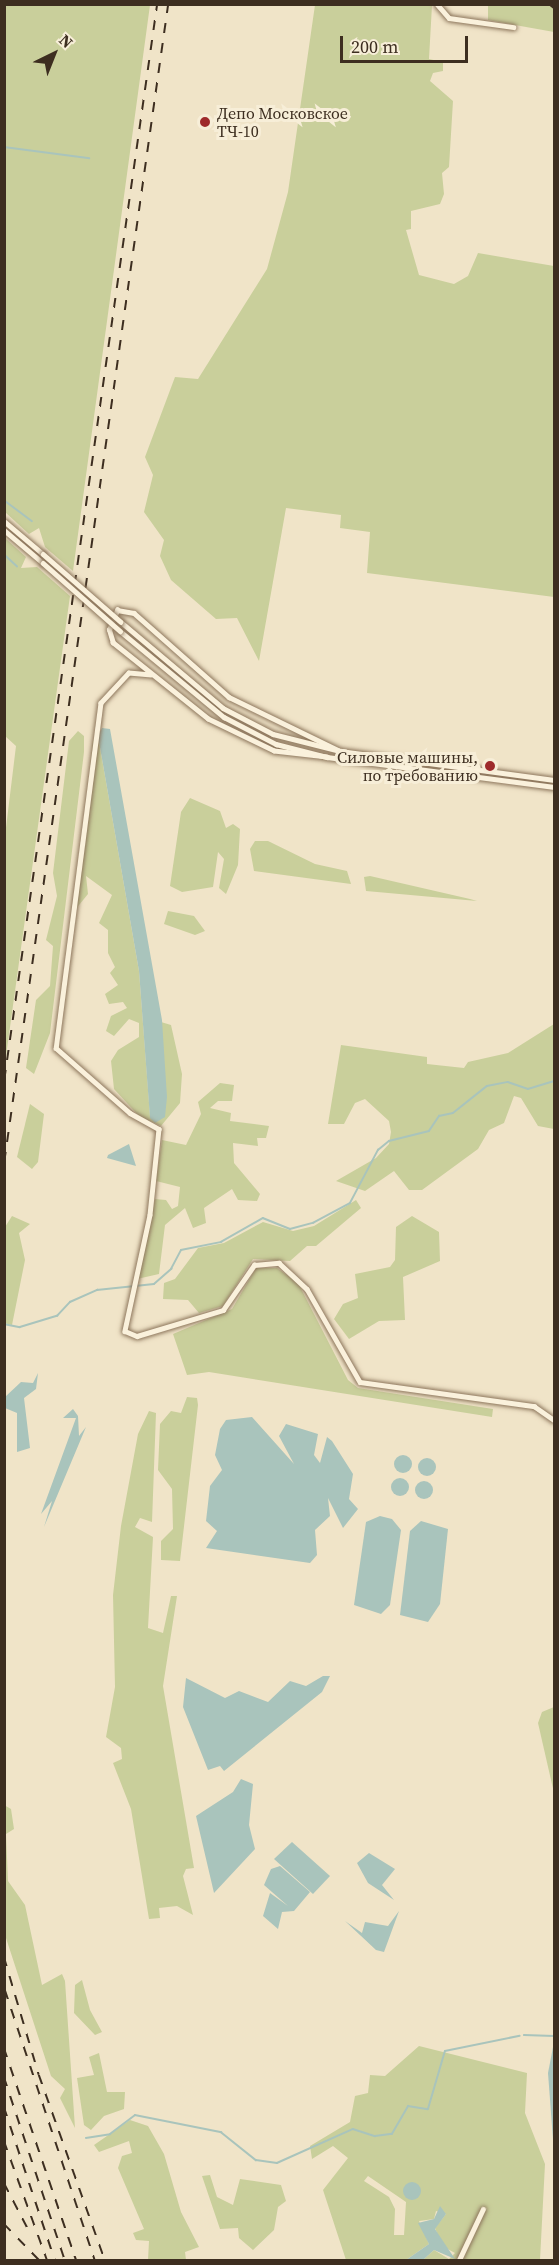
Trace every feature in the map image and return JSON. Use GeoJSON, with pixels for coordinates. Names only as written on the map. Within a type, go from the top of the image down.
{"type":"FeatureCollection","features":[{"type":"Feature","properties":{"kind":"street"},"geometry":{"type":"LineString","coordinates":[[437,4],[449,18],[513,27]]}},
{"type":"Feature","properties":{"kind":"street"},"geometry":{"type":"LineString","coordinates":[[4,521],[240,718],[293,741],[340,751],[555,780]]}},
{"type":"Feature","properties":{"kind":"street"},"geometry":{"type":"LineString","coordinates":[[4,530],[120,631],[244,729],[327,757]]}},
{"type":"Feature","properties":{"kind":"street"},"geometry":{"type":"LineString","coordinates":[[340,751],[229,697],[134,613],[120,609],[110,639],[151,675],[240,738],[299,758],[327,757],[555,787]]}},
{"type":"Feature","properties":{"kind":"street"},"geometry":{"type":"LineString","coordinates":[[131,659],[129,673],[107,692],[94,735],[56,1048],[130,1113],[159,1129],[150,1215],[123,1328],[137,1336],[223,1310],[232,1305],[254,1265],[279,1263],[307,1289],[360,1382],[534,1406],[555,1420]]}},
{"type":"Feature","properties":{"kind":"street"},"geometry":{"type":"LineString","coordinates":[[129,673],[151,675]]}},
{"type":"Feature","properties":{"kind":"street"},"geometry":{"type":"LineString","coordinates":[[459,2260],[483,2209]]}},
{"type":"Feature","properties":{"kind":"green space"},"geometry":{"type":"Polygon","coordinates":[[[4,5],[150,5],[73,571],[45,547],[39,528],[29,534],[5,512],[4,5]]]}},
{"type":"Feature","properties":{"kind":"green space"},"geometry":{"type":"Polygon","coordinates":[[[315,5],[432,5],[429,59],[443,62],[443,71],[433,73],[430,81],[453,101],[449,167],[442,173],[444,194],[440,204],[411,211],[411,229],[406,230],[419,275],[454,284],[468,276],[478,253],[554,266],[554,597],[367,573],[370,532],[340,528],[341,515],[286,508],[259,661],[237,618],[216,619],[171,580],[160,556],[164,540],[144,512],[153,475],[145,457],[175,377],[198,379],[267,269],[288,192],[315,5]]]}},
{"type":"Feature","properties":{"kind":"green space"},"geometry":{"type":"Polygon","coordinates":[[[488,5],[554,5],[554,32],[488,20],[488,5]]]}},
{"type":"Feature","properties":{"kind":"green space"},"geometry":{"type":"Polygon","coordinates":[[[5,538],[26,557],[21,568],[37,567],[70,596],[5,1063],[4,844],[16,746],[5,736],[5,538]]]}},
{"type":"Feature","properties":{"kind":"green space"},"geometry":{"type":"Polygon","coordinates":[[[78,731],[84,736],[84,752],[50,1033],[34,1074],[26,1068],[36,1000],[50,986],[53,946],[46,940],[57,896],[53,873],[69,741],[78,731]]]}},
{"type":"Feature","properties":{"kind":"green space"},"geometry":{"type":"Polygon","coordinates":[[[98,736],[139,971],[150,1116],[165,1114],[161,1022],[171,1025],[182,1074],[180,1103],[161,1126],[139,1116],[114,1089],[111,1061],[118,1050],[139,1037],[139,1023],[129,1019],[114,1036],[106,1031],[111,1016],[127,1008],[123,1002],[109,1004],[105,994],[118,985],[110,973],[115,967],[108,953],[108,930],[99,923],[112,895],[86,876],[88,894],[75,910],[93,740],[98,736]]]}},
{"type":"Feature","properties":{"kind":"green space"},"geometry":{"type":"Polygon","coordinates":[[[190,798],[220,811],[226,828],[233,824],[240,829],[238,865],[226,894],[219,888],[224,859],[218,852],[213,887],[182,892],[170,886],[181,812],[190,798]]]}},
{"type":"Feature","properties":{"kind":"green space"},"geometry":{"type":"Polygon","coordinates":[[[255,841],[268,841],[315,864],[347,871],[351,884],[254,871],[250,849],[255,841]]]}},
{"type":"Feature","properties":{"kind":"green space"},"geometry":{"type":"Polygon","coordinates":[[[370,876],[477,901],[366,891],[364,877],[370,876]]]}},
{"type":"Feature","properties":{"kind":"green space"},"geometry":{"type":"Polygon","coordinates":[[[168,911],[194,916],[205,931],[195,935],[164,924],[168,911]]]}},
{"type":"Feature","properties":{"kind":"green space"},"geometry":{"type":"Polygon","coordinates":[[[554,1024],[554,1129],[538,1126],[521,1098],[514,1096],[504,1123],[489,1130],[478,1149],[422,1190],[409,1190],[394,1171],[365,1191],[336,1181],[376,1158],[389,1144],[391,1132],[389,1121],[365,1099],[355,1103],[344,1124],[328,1124],[341,1045],[427,1057],[427,1064],[464,1068],[468,1062],[508,1053],[554,1024]]]}},
{"type":"Feature","properties":{"kind":"green space"},"geometry":{"type":"Polygon","coordinates":[[[220,1083],[234,1085],[232,1101],[218,1101],[210,1108],[231,1113],[230,1121],[269,1126],[266,1138],[257,1138],[258,1146],[233,1143],[234,1163],[260,1194],[257,1201],[238,1200],[232,1189],[204,1208],[206,1223],[193,1228],[185,1208],[165,1225],[159,1274],[137,1279],[155,1199],[166,1200],[172,1209],[178,1206],[180,1187],[156,1181],[162,1140],[186,1145],[201,1114],[198,1102],[220,1083]]]}},
{"type":"Feature","properties":{"kind":"green space"},"geometry":{"type":"Polygon","coordinates":[[[30,1104],[44,1114],[38,1162],[32,1169],[17,1157],[30,1104]]]}},
{"type":"Feature","properties":{"kind":"green space"},"geometry":{"type":"Polygon","coordinates":[[[356,1200],[361,1208],[316,1246],[307,1246],[290,1261],[253,1259],[223,1306],[199,1313],[188,1300],[163,1299],[164,1283],[175,1279],[198,1248],[224,1243],[263,1222],[293,1231],[314,1226],[356,1200]]]}},
{"type":"Feature","properties":{"kind":"green space"},"geometry":{"type":"Polygon","coordinates":[[[12,1216],[30,1224],[19,1233],[25,1260],[12,1325],[4,1323],[5,1227],[12,1216]]]}},
{"type":"Feature","properties":{"kind":"green space"},"geometry":{"type":"Polygon","coordinates":[[[412,1216],[439,1232],[440,1261],[403,1277],[405,1320],[379,1321],[349,1339],[334,1319],[343,1304],[358,1298],[355,1274],[390,1267],[395,1260],[396,1227],[412,1216]]]}},
{"type":"Feature","properties":{"kind":"green space"},"geometry":{"type":"Polygon","coordinates":[[[256,1268],[277,1268],[298,1283],[348,1380],[358,1388],[493,1409],[492,1417],[209,1372],[187,1375],[173,1334],[232,1309],[256,1268]]]}},
{"type":"Feature","properties":{"kind":"green space"},"geometry":{"type":"Polygon","coordinates":[[[187,1397],[197,1398],[198,1405],[180,1561],[161,1560],[161,1541],[173,1529],[172,1489],[158,1470],[160,1424],[171,1411],[181,1413],[187,1397]]]}},
{"type":"Feature","properties":{"kind":"green space"},"geometry":{"type":"Polygon","coordinates":[[[149,1411],[156,1413],[152,1522],[140,1518],[135,1527],[153,1537],[148,1628],[163,1633],[171,1596],[177,1596],[163,1686],[194,1868],[186,1869],[183,1876],[193,1915],[177,1906],[159,1908],[160,1918],[149,1919],[131,1809],[113,1763],[122,1759],[121,1748],[106,1737],[115,1687],[113,1595],[121,1526],[138,1434],[149,1411]]]}},
{"type":"Feature","properties":{"kind":"green space"},"geometry":{"type":"Polygon","coordinates":[[[554,1707],[554,1793],[538,1723],[542,1712],[554,1707]]]}},
{"type":"Feature","properties":{"kind":"green space"},"geometry":{"type":"Polygon","coordinates":[[[4,1805],[11,1809],[14,1829],[6,1834],[8,1881],[25,1905],[42,1985],[62,1974],[65,1981],[75,2128],[60,2098],[65,2089],[51,2076],[6,1938],[4,1805]]]}},
{"type":"Feature","properties":{"kind":"green space"},"geometry":{"type":"Polygon","coordinates":[[[82,1980],[90,2010],[102,2032],[95,2035],[74,2013],[75,1985],[82,1980]]]}},
{"type":"Feature","properties":{"kind":"green space"},"geometry":{"type":"Polygon","coordinates":[[[419,2046],[527,2073],[525,2113],[545,2164],[540,2260],[423,2260],[434,2250],[449,2259],[455,2253],[442,2246],[435,2228],[446,2214],[436,2211],[434,2219],[419,2221],[429,2244],[406,2260],[346,2260],[323,2190],[348,2158],[333,2146],[312,2159],[310,2146],[350,2122],[355,2096],[368,2093],[370,2075],[385,2076],[419,2046]],[[368,2176],[364,2181],[389,2197],[395,2209],[394,2235],[404,2235],[406,2202],[368,2176]]]}},
{"type":"Feature","properties":{"kind":"green space"},"geometry":{"type":"Polygon","coordinates":[[[99,2053],[107,2092],[125,2092],[124,2109],[104,2116],[91,2130],[84,2125],[77,2078],[94,2075],[89,2057],[99,2053]]]}},
{"type":"Feature","properties":{"kind":"green space"},"geometry":{"type":"Polygon","coordinates":[[[130,2120],[148,2126],[164,2154],[181,2212],[199,2247],[185,2252],[186,2260],[148,2260],[149,2241],[136,2240],[133,2233],[144,2229],[118,2168],[122,2156],[132,2153],[129,2141],[99,2152],[94,2145],[130,2120]]]}},
{"type":"Feature","properties":{"kind":"green space"},"geometry":{"type":"Polygon","coordinates":[[[210,2175],[217,2197],[233,2205],[240,2179],[281,2185],[286,2201],[278,2207],[274,2230],[253,2250],[239,2238],[238,2228],[220,2229],[202,2176],[210,2175]]]}},
{"type":"Feature","properties":{"kind":"water"},"geometry":{"type":"Polygon","coordinates":[[[102,728],[110,729],[162,1020],[167,1097],[165,1117],[155,1123],[150,1118],[139,971],[98,736],[102,728]]]}},
{"type":"Feature","properties":{"kind":"water"},"geometry":{"type":"Polygon","coordinates":[[[129,1144],[136,1166],[107,1158],[108,1155],[129,1144]]]}},
{"type":"Feature","properties":{"kind":"water"},"geometry":{"type":"Polygon","coordinates":[[[38,1373],[36,1389],[24,1398],[30,1448],[17,1452],[17,1413],[5,1408],[5,1397],[21,1382],[33,1383],[38,1373]]]}},
{"type":"Feature","properties":{"kind":"water"},"geometry":{"type":"Polygon","coordinates":[[[73,1409],[78,1416],[79,1436],[86,1427],[44,1527],[52,1501],[41,1514],[76,1418],[63,1418],[73,1409]]]}},
{"type":"Feature","properties":{"kind":"water"},"geometry":{"type":"Polygon","coordinates":[[[252,1417],[294,1464],[279,1436],[286,1424],[318,1434],[314,1455],[320,1463],[327,1437],[353,1474],[349,1499],[358,1509],[343,1528],[328,1498],[330,1516],[315,1530],[317,1555],[310,1563],[206,1548],[217,1531],[206,1521],[210,1486],[222,1470],[215,1455],[220,1429],[226,1420],[252,1417]]]}},
{"type":"Feature","properties":{"kind":"water"},"geometry":{"type":"Polygon","coordinates":[[[399,1455],[407,1455],[412,1460],[410,1471],[399,1473],[394,1468],[394,1460],[399,1455]]]}},
{"type":"Feature","properties":{"kind":"water"},"geometry":{"type":"Polygon","coordinates":[[[423,1458],[431,1458],[436,1463],[434,1474],[423,1476],[418,1471],[418,1463],[423,1458]]]}},
{"type":"Feature","properties":{"kind":"water"},"geometry":{"type":"Polygon","coordinates":[[[396,1478],[404,1478],[409,1483],[407,1494],[396,1496],[391,1491],[391,1483],[396,1478]]]}},
{"type":"Feature","properties":{"kind":"water"},"geometry":{"type":"Polygon","coordinates":[[[420,1481],[428,1481],[433,1486],[431,1497],[420,1499],[415,1494],[415,1486],[420,1481]]]}},
{"type":"Feature","properties":{"kind":"water"},"geometry":{"type":"Polygon","coordinates":[[[380,1516],[392,1519],[401,1530],[390,1605],[381,1614],[354,1605],[366,1522],[380,1516]]]}},
{"type":"Feature","properties":{"kind":"water"},"geometry":{"type":"Polygon","coordinates":[[[421,1521],[448,1529],[440,1604],[428,1622],[400,1615],[410,1531],[421,1521]]]}},
{"type":"Feature","properties":{"kind":"water"},"geometry":{"type":"Polygon","coordinates":[[[323,1676],[330,1676],[322,1692],[224,1771],[220,1766],[208,1770],[183,1707],[186,1678],[225,1698],[239,1691],[268,1702],[290,1681],[306,1686],[323,1676]]]}},
{"type":"Feature","properties":{"kind":"water"},"geometry":{"type":"Polygon","coordinates":[[[241,1779],[253,1784],[249,1825],[255,1849],[214,1893],[196,1816],[233,1792],[241,1779]]]}},
{"type":"Feature","properties":{"kind":"water"},"geometry":{"type":"Polygon","coordinates":[[[292,1842],[330,1876],[313,1894],[274,1859],[292,1842]]]}},
{"type":"Feature","properties":{"kind":"water"},"geometry":{"type":"Polygon","coordinates":[[[369,1853],[395,1869],[382,1885],[394,1900],[368,1883],[357,1863],[369,1853]]]}},
{"type":"Feature","properties":{"kind":"water"},"geometry":{"type":"Polygon","coordinates":[[[280,1866],[310,1892],[294,1911],[282,1912],[278,1929],[263,1916],[270,1893],[288,1906],[264,1885],[271,1869],[280,1866]]]}},
{"type":"Feature","properties":{"kind":"water"},"geometry":{"type":"Polygon","coordinates":[[[399,1911],[384,1952],[376,1950],[345,1921],[362,1933],[365,1922],[388,1926],[399,1911]]]}},
{"type":"Feature","properties":{"kind":"water"},"geometry":{"type":"Polygon","coordinates":[[[554,2042],[554,2153],[548,2073],[554,2042]]]}},
{"type":"Feature","properties":{"kind":"water"},"geometry":{"type":"Polygon","coordinates":[[[408,2182],[416,2182],[421,2187],[419,2198],[408,2200],[403,2195],[403,2187],[408,2182]]]}},
{"type":"Feature","properties":{"kind":"water"},"geometry":{"type":"Polygon","coordinates":[[[440,2206],[446,2214],[435,2229],[455,2259],[434,2250],[423,2260],[406,2260],[429,2244],[418,2223],[434,2219],[440,2206]]]}},
{"type":"Feature","properties":{"kind":"waterway"},"geometry":{"type":"LineString","coordinates":[[4,147],[89,158]]}},
{"type":"Feature","properties":{"kind":"waterway"},"geometry":{"type":"LineString","coordinates":[[4,500],[32,521]]}},
{"type":"Feature","properties":{"kind":"waterway"},"geometry":{"type":"LineString","coordinates":[[4,554],[17,566]]}},
{"type":"Feature","properties":{"kind":"waterway"},"geometry":{"type":"LineString","coordinates":[[4,1324],[20,1327],[57,1316],[70,1302],[97,1290],[154,1284],[171,1269],[181,1250],[221,1242],[263,1218],[290,1229],[313,1223],[350,1203],[378,1150],[389,1141],[429,1131],[439,1116],[453,1113],[487,1086],[508,1082],[528,1089],[554,1081]]}},
{"type":"Feature","properties":{"kind":"waterway"},"geometry":{"type":"LineString","coordinates":[[524,2035],[554,2036]]}},
{"type":"Feature","properties":{"kind":"waterway"},"geometry":{"type":"LineString","coordinates":[[86,2138],[110,2134],[135,2115],[221,2132],[256,2160],[277,2163],[353,2129],[375,2136],[392,2134],[408,2106],[428,2109],[445,2051],[519,2036]]}},
{"type":"Feature","properties":{"kind":"railway"},"geometry":{"type":"LineString","coordinates":[[4,1080],[157,4]]}},
{"type":"Feature","properties":{"kind":"railway"},"geometry":{"type":"LineString","coordinates":[[4,1162],[168,4]]}},
{"type":"Feature","properties":{"kind":"railway"},"geometry":{"type":"LineString","coordinates":[[549,4],[554,8]]}},
{"type":"Feature","properties":{"kind":"railway"},"geometry":{"type":"LineString","coordinates":[[4,1957],[39,2075],[105,2260]]}},
{"type":"Feature","properties":{"kind":"railway"},"geometry":{"type":"LineString","coordinates":[[5,1990],[95,2260]]}},
{"type":"Feature","properties":{"kind":"railway"},"geometry":{"type":"LineString","coordinates":[[4,2048],[76,2260]]}},
{"type":"Feature","properties":{"kind":"railway"},"geometry":{"type":"LineString","coordinates":[[4,2077],[65,2260]]}},
{"type":"Feature","properties":{"kind":"railway"},"geometry":{"type":"LineString","coordinates":[[4,2107],[55,2260]]}},
{"type":"Feature","properties":{"kind":"railway"},"geometry":{"type":"LineString","coordinates":[[4,2141],[47,2260]]}},
{"type":"Feature","properties":{"kind":"railway"},"geometry":{"type":"LineString","coordinates":[[4,2183],[27,2227]]}},
{"type":"Feature","properties":{"kind":"railway"},"geometry":{"type":"LineString","coordinates":[[4,2224],[39,2260]]}},
{"type":"Feature","properties":{"kind":"place","name":"Депо Московское ТЧ-10"},"geometry":{"type":"Point","coordinates":[205,122]}},
{"type":"Feature","properties":{"kind":"place","name":"Силовые машины, по требованию"},"geometry":{"type":"Point","coordinates":[490,766]}}]}
